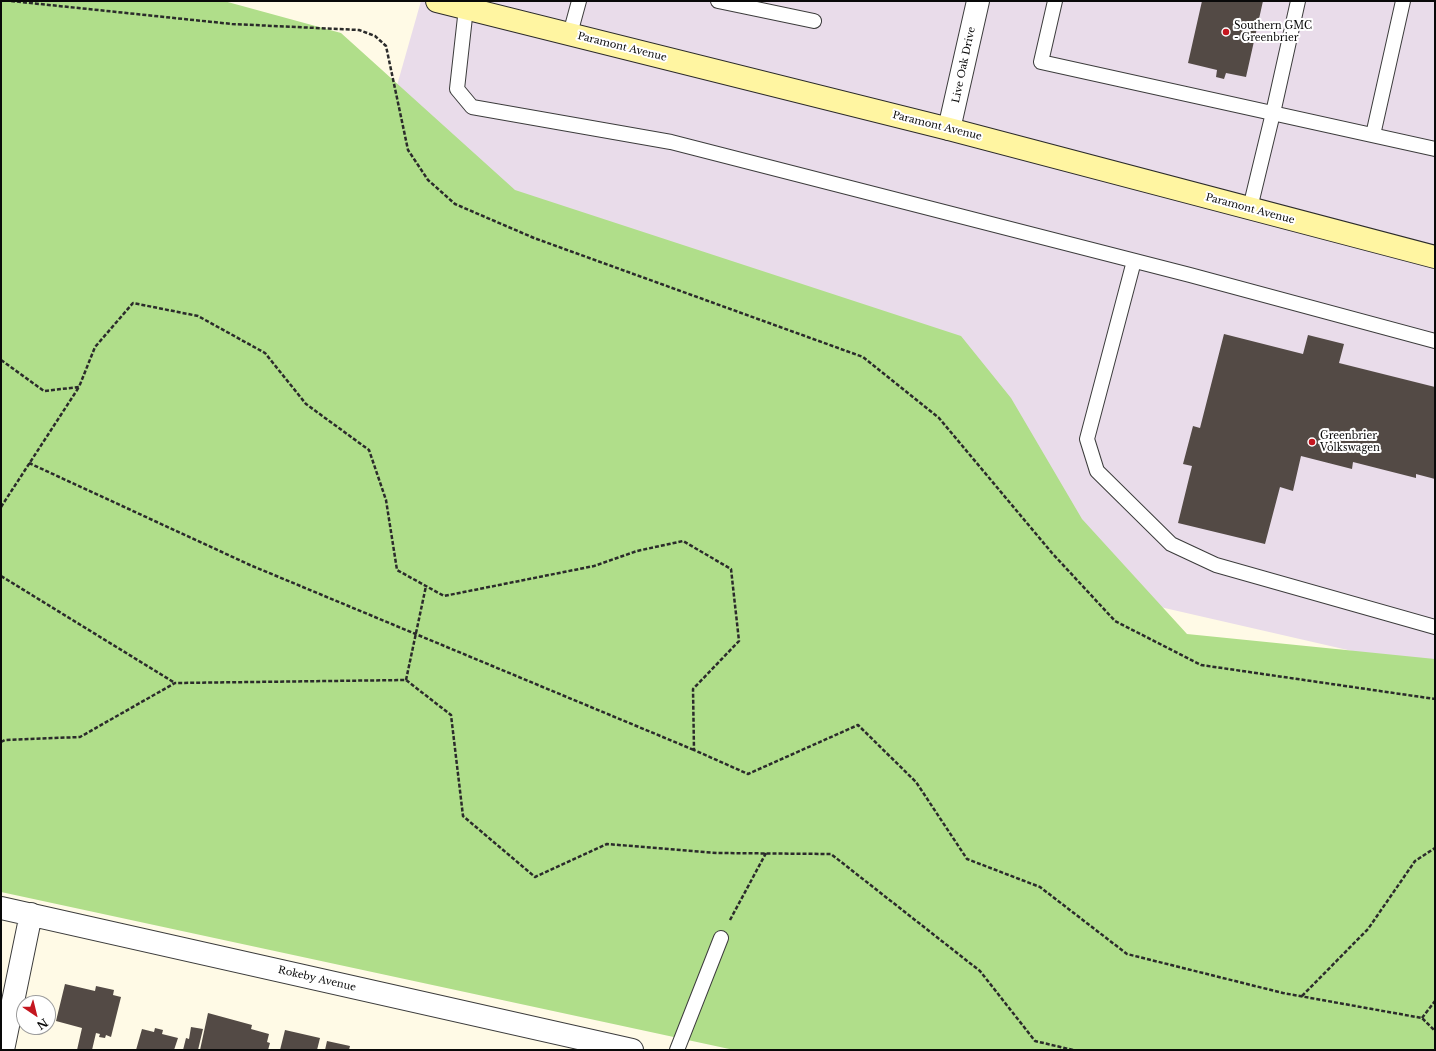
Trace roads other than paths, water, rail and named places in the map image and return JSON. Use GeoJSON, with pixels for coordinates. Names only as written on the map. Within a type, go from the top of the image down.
{"type":"FeatureCollection","features":[{"type":"Feature","properties":{"kind":"street","name":"Paramont Avenue"},"geometry":{"type":"LineString","coordinates":[[437,1],[949,129],[1435,257]]}},
{"type":"Feature","properties":{"kind":"street","name":"Live Oak Drive"},"geometry":{"type":"LineString","coordinates":[[949,129],[978,1]]}},
{"type":"Feature","properties":{"kind":"street","name":"Rokeby Avenue"},"geometry":{"type":"LineString","coordinates":[[1,908],[632,1050]]}},
{"type":"Feature","properties":{"kind":"street"},"geometry":{"type":"LineString","coordinates":[[3,1050],[31,914]]}},
{"type":"Feature","properties":{"kind":"lane"},"geometry":{"type":"LineString","coordinates":[[570,34],[579,1]]}},
{"type":"Feature","properties":{"kind":"lane"},"geometry":{"type":"LineString","coordinates":[[718,1],[814,21]]}},
{"type":"Feature","properties":{"kind":"lane"},"geometry":{"type":"LineString","coordinates":[[1055,1],[1041,62],[1435,149]]}},
{"type":"Feature","properties":{"kind":"lane"},"geometry":{"type":"LineString","coordinates":[[1250,208],[1298,1]]}},
{"type":"Feature","properties":{"kind":"lane"},"geometry":{"type":"LineString","coordinates":[[1372,135],[1403,1]]}},
{"type":"Feature","properties":{"kind":"lane"},"geometry":{"type":"LineString","coordinates":[[466,8],[457,89],[472,107],[671,142],[1134,261],[1435,341]]}},
{"type":"Feature","properties":{"kind":"lane"},"geometry":{"type":"LineString","coordinates":[[1134,261],[1087,439],[1097,471],[1171,544],[1216,565],[1435,627]]}},
{"type":"Feature","properties":{"kind":"lane"},"geometry":{"type":"LineString","coordinates":[[677,1050],[720,938]]}},
{"type":"Feature","properties":{"kind":"place","name":"Southern GMC - Greenbrier"},"geometry":{"type":"Point","coordinates":[1226,32]}},
{"type":"Feature","properties":{"kind":"place","name":"Greenbrier Volkswagen"},"geometry":{"type":"Point","coordinates":[1312,442]}}]}
